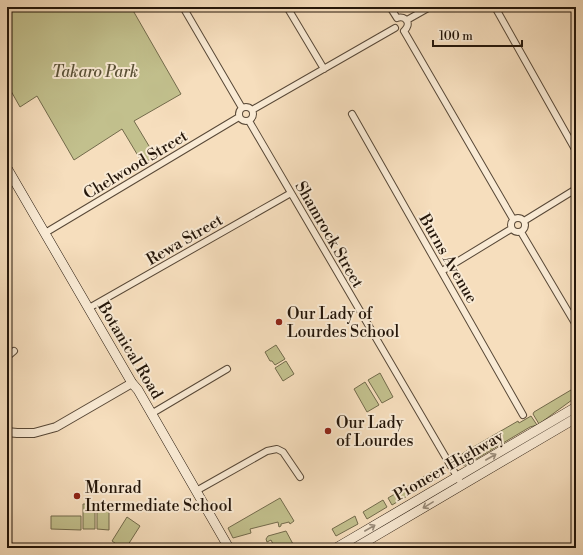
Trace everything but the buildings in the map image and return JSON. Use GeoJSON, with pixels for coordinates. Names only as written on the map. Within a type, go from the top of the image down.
{"type":"FeatureCollection","features":[{"type":"Feature","properties":{"kind":"main road","name":"Botanical Road"},"geometry":{"type":"LineString","coordinates":[[7,168],[229,548]]}},
{"type":"Feature","properties":{"kind":"main road","name":"Pioneer Highway"},"geometry":{"type":"LineString","coordinates":[[528,441],[576,407]]}},
{"type":"Feature","properties":{"kind":"main road"},"geometry":{"type":"LineString","coordinates":[[563,415],[576,411]]}},
{"type":"Feature","properties":{"kind":"main road","name":"Pioneer Highway"},"geometry":{"type":"LineString","coordinates":[[355,548],[460,481],[528,441],[576,418]]}},
{"type":"Feature","properties":{"kind":"main road","name":"Pioneer Highway"},"geometry":{"type":"LineString","coordinates":[[336,548],[460,481]]}},
{"type":"Feature","properties":{"kind":"street"},"geometry":{"type":"LineString","coordinates":[[183,7],[242,108]]}},
{"type":"Feature","properties":{"kind":"street"},"geometry":{"type":"LineString","coordinates":[[287,7],[324,69]]}},
{"type":"Feature","properties":{"kind":"street"},"geometry":{"type":"LineString","coordinates":[[390,7],[397,18]]}},
{"type":"Feature","properties":{"kind":"street"},"geometry":{"type":"LineString","coordinates":[[407,20],[430,7]]}},
{"type":"Feature","properties":{"kind":"street"},"geometry":{"type":"LineString","coordinates":[[495,7],[576,151]]}},
{"type":"Feature","properties":{"kind":"street"},"geometry":{"type":"LineString","coordinates":[[397,18],[404,17],[407,20]]}},
{"type":"Feature","properties":{"kind":"street"},"geometry":{"type":"LineString","coordinates":[[395,28],[394,21],[397,18]]}},
{"type":"Feature","properties":{"kind":"street"},"geometry":{"type":"LineString","coordinates":[[404,31],[407,28],[407,20]]}},
{"type":"Feature","properties":{"kind":"street"},"geometry":{"type":"LineString","coordinates":[[252,110],[395,28]]}},
{"type":"Feature","properties":{"kind":"street"},"geometry":{"type":"LineString","coordinates":[[395,28],[397,30],[404,31]]}},
{"type":"Feature","properties":{"kind":"street"},"geometry":{"type":"LineString","coordinates":[[404,31],[513,219]]}},
{"type":"Feature","properties":{"kind":"street"},"geometry":{"type":"LineString","coordinates":[[242,108],[247,107],[252,110]]}},
{"type":"Feature","properties":{"kind":"street"},"geometry":{"type":"LineString","coordinates":[[242,108],[239,111],[239,117],[243,121],[252,118],[252,110]]}},
{"type":"Feature","properties":{"kind":"street","name":"Burns Avenue"},"geometry":{"type":"LineString","coordinates":[[352,114],[523,415]]}},
{"type":"Feature","properties":{"kind":"street","name":"Chelwood Street"},"geometry":{"type":"LineString","coordinates":[[45,233],[239,117]]}},
{"type":"Feature","properties":{"kind":"street","name":"Shamrock Street"},"geometry":{"type":"LineString","coordinates":[[249,120],[460,481]]}},
{"type":"Feature","properties":{"kind":"street"},"geometry":{"type":"LineString","coordinates":[[524,221],[576,189]]}},
{"type":"Feature","properties":{"kind":"street","name":"Rewa Street"},"geometry":{"type":"LineString","coordinates":[[89,308],[291,193]]}},
{"type":"Feature","properties":{"kind":"street"},"geometry":{"type":"LineString","coordinates":[[513,219],[519,218],[524,221],[526,225],[521,232]]}},
{"type":"Feature","properties":{"kind":"street"},"geometry":{"type":"LineString","coordinates":[[511,229],[511,222],[513,219]]}},
{"type":"Feature","properties":{"kind":"street"},"geometry":{"type":"LineString","coordinates":[[442,271],[511,229]]}},
{"type":"Feature","properties":{"kind":"street"},"geometry":{"type":"LineString","coordinates":[[511,229],[516,232],[521,232]]}},
{"type":"Feature","properties":{"kind":"street"},"geometry":{"type":"LineString","coordinates":[[521,232],[576,325]]}},
{"type":"Feature","properties":{"kind":"street"},"geometry":{"type":"LineString","coordinates":[[7,357],[14,351]]}},
{"type":"Feature","properties":{"kind":"street"},"geometry":{"type":"LineString","coordinates":[[151,414],[227,369]]}},
{"type":"Feature","properties":{"kind":"street"},"geometry":{"type":"LineString","coordinates":[[7,432],[34,432],[56,427],[132,383]]}},
{"type":"Feature","properties":{"kind":"street"},"geometry":{"type":"LineString","coordinates":[[196,491],[267,451],[277,449],[283,452],[300,477]]}},
{"type":"Feature","properties":{"kind":"green space","name":"Takaro Park"},"geometry":{"type":"Polygon","coordinates":[[[7,7],[131,7],[181,94],[134,121],[155,156],[143,164],[122,129],[74,160],[37,96],[20,107],[7,84],[7,7]]]}},
{"type":"Feature","properties":{"kind":"green space"},"geometry":{"type":"Polygon","coordinates":[[[276,345],[285,359],[275,365],[272,361],[270,361],[265,352],[276,345]]]}},
{"type":"Feature","properties":{"kind":"green space"},"geometry":{"type":"Polygon","coordinates":[[[286,361],[294,374],[283,381],[275,368],[286,361]]]}},
{"type":"Feature","properties":{"kind":"green space"},"geometry":{"type":"Polygon","coordinates":[[[380,373],[393,397],[382,403],[368,380],[380,373]]]}},
{"type":"Feature","properties":{"kind":"green space"},"geometry":{"type":"Polygon","coordinates":[[[365,382],[379,405],[367,412],[354,389],[365,382]]]}},
{"type":"Feature","properties":{"kind":"green space"},"geometry":{"type":"Polygon","coordinates":[[[576,387],[576,397],[539,424],[533,414],[534,412],[576,387]]]}},
{"type":"Feature","properties":{"kind":"green space"},"geometry":{"type":"Polygon","coordinates":[[[531,416],[537,425],[530,427],[466,465],[459,465],[456,462],[463,453],[518,421],[519,423],[531,416]]]}},
{"type":"Feature","properties":{"kind":"green space"},"geometry":{"type":"Polygon","coordinates":[[[442,466],[444,470],[443,475],[392,505],[388,498],[442,466]]]}},
{"type":"Feature","properties":{"kind":"green space"},"geometry":{"type":"Polygon","coordinates":[[[280,498],[294,521],[290,524],[289,522],[281,524],[279,527],[278,522],[250,529],[251,533],[233,538],[228,528],[280,498]]]}},
{"type":"Feature","properties":{"kind":"green space"},"geometry":{"type":"Polygon","coordinates":[[[383,500],[387,507],[367,519],[363,512],[383,500]]]}},
{"type":"Feature","properties":{"kind":"green space"},"geometry":{"type":"Polygon","coordinates":[[[83,504],[95,504],[95,529],[83,529],[83,504]]]}},
{"type":"Feature","properties":{"kind":"green space"},"geometry":{"type":"Polygon","coordinates":[[[97,504],[109,504],[109,530],[97,529],[97,504]]]}},
{"type":"Feature","properties":{"kind":"green space"},"geometry":{"type":"Polygon","coordinates":[[[51,516],[81,516],[81,530],[51,529],[51,516]]]}},
{"type":"Feature","properties":{"kind":"green space"},"geometry":{"type":"Polygon","coordinates":[[[355,516],[358,524],[336,536],[332,529],[355,516]]]}},
{"type":"Feature","properties":{"kind":"green space"},"geometry":{"type":"Polygon","coordinates":[[[127,517],[140,526],[126,548],[122,548],[112,541],[127,517]]]}},
{"type":"Feature","properties":{"kind":"green space"},"geometry":{"type":"Polygon","coordinates":[[[286,531],[293,544],[286,548],[275,548],[271,540],[267,542],[266,539],[268,536],[286,531]]]}},
{"type":"Feature","properties":{"kind":"place","name":"Our Lady of Lourdes School"},"geometry":{"type":"Point","coordinates":[279,322]}},
{"type":"Feature","properties":{"kind":"place","name":"Our Lady of Lourdes"},"geometry":{"type":"Point","coordinates":[328,431]}},
{"type":"Feature","properties":{"kind":"place","name":"Monrad Intermediate School"},"geometry":{"type":"Point","coordinates":[77,496]}}]}
